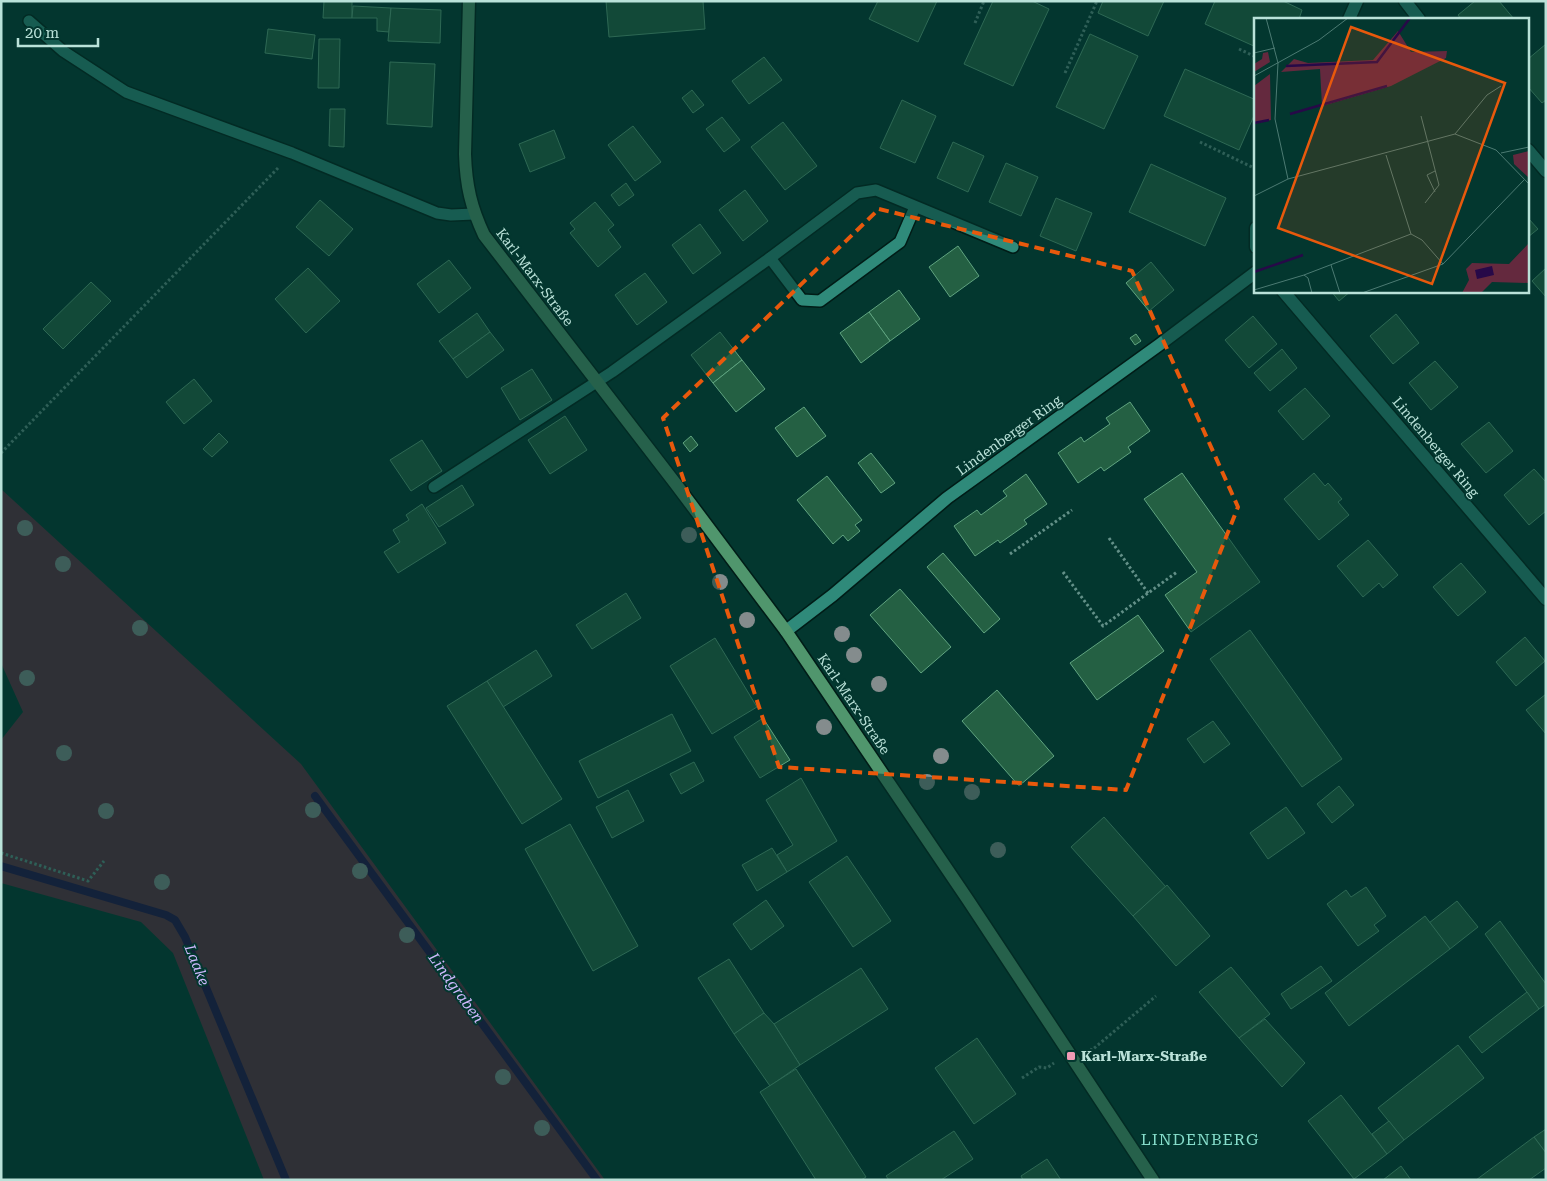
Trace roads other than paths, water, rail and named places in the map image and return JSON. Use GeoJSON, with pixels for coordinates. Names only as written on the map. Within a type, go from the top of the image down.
{"type":"FeatureCollection","features":[{"type":"Feature","properties":{"kind":"street","name":"Karl-Marx-Straße"},"geometry":{"type":"LineString","coordinates":[[469,1],[466,178],[474,214],[484,236],[675,482],[786,631],[968,900],[1153,1180]]}},
{"type":"Feature","properties":{"kind":"street"},"geometry":{"type":"LineString","coordinates":[[1350,18],[1358,1]]}},
{"type":"Feature","properties":{"kind":"street"},"geometry":{"type":"LineString","coordinates":[[1405,1],[1418,18]]}},
{"type":"Feature","properties":{"kind":"street"},"geometry":{"type":"LineString","coordinates":[[1530,152],[1546,171]]}},
{"type":"Feature","properties":{"kind":"street","name":"Lindenberger Ring"},"geometry":{"type":"LineString","coordinates":[[786,631],[833,595],[947,498],[1152,351],[1254,274]]}},
{"type":"Feature","properties":{"kind":"street","name":"Lindenberger Ring"},"geometry":{"type":"LineString","coordinates":[[1284,292],[1546,599]]}},
{"type":"Feature","properties":{"kind":"lane"},"geometry":{"type":"LineString","coordinates":[[29,20],[64,51],[126,92],[292,153],[437,213],[451,215],[474,214]]}},
{"type":"Feature","properties":{"kind":"lane"},"geometry":{"type":"LineString","coordinates":[[434,487],[596,382],[770,258],[857,192],[876,190],[1013,247]]}},
{"type":"Feature","properties":{"kind":"lane"},"geometry":{"type":"LineString","coordinates":[[770,258],[802,300],[820,301],[900,242],[915,207]]}},
{"type":"Feature","properties":{"kind":"waterway","name":"Lindgraben"},"geometry":{"type":"LineString","coordinates":[[315,796],[597,1180]]}},
{"type":"Feature","properties":{"kind":"waterway","name":"Laake"},"geometry":{"type":"LineString","coordinates":[[1,866],[166,915],[175,920],[185,937],[286,1180]]}},
{"type":"Feature","properties":{"kind":"place","name":"Karl-Marx-Straße"},"geometry":{"type":"Point","coordinates":[1071,1056]}},
{"type":"Feature","properties":{"kind":"district","name":"LINDENBERG"},"geometry":{"type":"Point","coordinates":[1200,1139]}}]}
